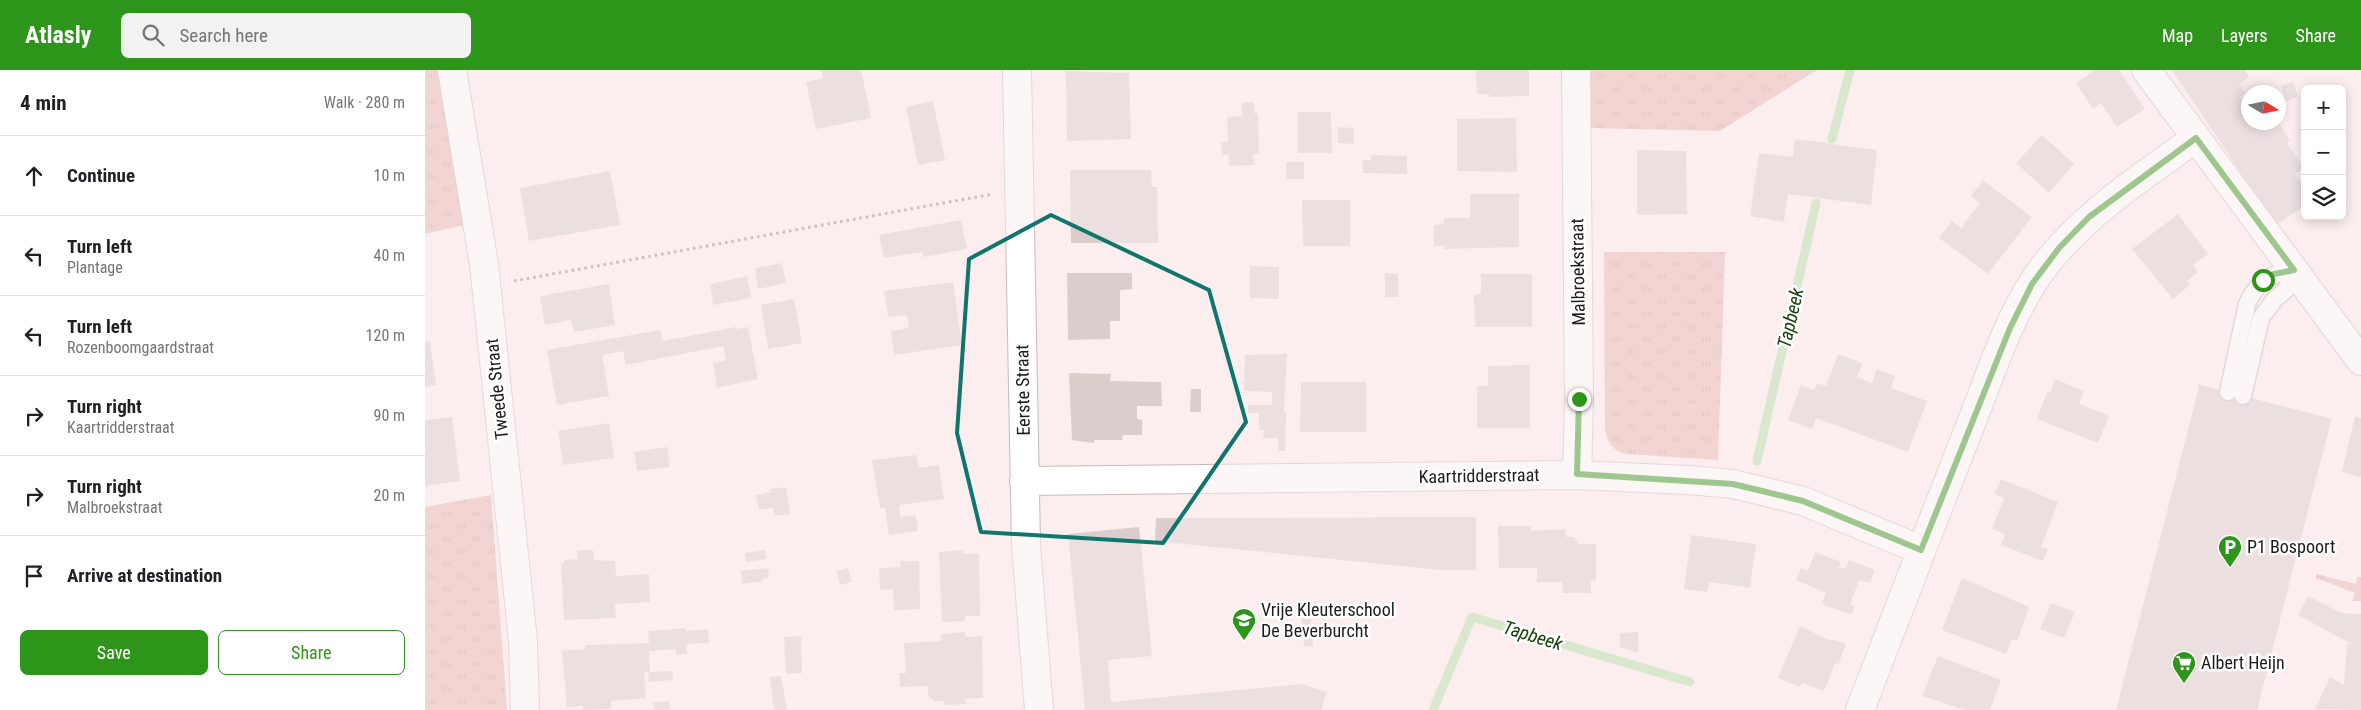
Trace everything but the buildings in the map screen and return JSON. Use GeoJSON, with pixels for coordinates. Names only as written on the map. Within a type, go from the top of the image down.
{"type":"FeatureCollection","features":[{"type":"Feature","properties":{"kind":"street","name":"Tweede Straat"},"geometry":{"type":"LineString","coordinates":[[452,70],[487,286],[523,642],[525,710]]}},
{"type":"Feature","properties":{"kind":"street","name":"Eerste Straat"},"geometry":{"type":"LineString","coordinates":[[1017,70],[1024,482],[1027,554],[1039,710]]}},
{"type":"Feature","properties":{"kind":"street","name":"Malbroekstraat"},"geometry":{"type":"LineString","coordinates":[[1576,70],[1579,399],[1577,474]]}},
{"type":"Feature","properties":{"kind":"street"},"geometry":{"type":"LineString","coordinates":[[2146,70],[2361,361]]}},
{"type":"Feature","properties":{"kind":"street"},"geometry":{"type":"LineString","coordinates":[[1860,710],[1921,550],[2010,328],[2032,284],[2059,248],[2089,217],[2196,138]]}},
{"type":"Feature","properties":{"kind":"street","name":"Kaartridderstraat"},"geometry":{"type":"LineString","coordinates":[[1024,482],[1577,474],[1733,484],[1803,501],[1921,550]]}},
{"type":"Feature","properties":{"kind":"lane"},"geometry":{"type":"LineString","coordinates":[[2235,394],[2247,304],[2253,292],[2263,280],[2274,274],[2294,270]]}},
{"type":"Feature","properties":{"kind":"path"},"geometry":{"type":"LineString","coordinates":[[487,286],[1020,190]]}},
{"type":"Feature","properties":{"kind":"highlighted area"},"geometry":{"type":"Polygon","coordinates":[[[1051,215],[1209,290],[1246,422],[1163,543],[981,532],[957,433],[969,259],[1051,215]]]}},
{"type":"Feature","properties":{"kind":"green space"},"geometry":{"type":"Polygon","coordinates":[[[425,70],[438,70],[464,225],[425,234],[425,70]]]}},
{"type":"Feature","properties":{"kind":"green space"},"geometry":{"type":"Polygon","coordinates":[[[1590,70],[1817,70],[1720,131],[1591,128],[1590,70]]]}},
{"type":"Feature","properties":{"kind":"green space"},"geometry":{"type":"Polygon","coordinates":[[[1604,252],[1725,252],[1718,460],[1627,454],[1611,446],[1605,429],[1604,252]]]}},
{"type":"Feature","properties":{"kind":"green space"},"geometry":{"type":"Polygon","coordinates":[[[491,495],[507,710],[425,710],[425,507],[491,495]]]}},
{"type":"Feature","properties":{"kind":"green space"},"geometry":{"type":"Polygon","coordinates":[[[2316,574],[2356,584],[2357,577],[2361,577],[2361,601],[2353,601],[2355,593],[2316,578],[2316,574]]]}},
{"type":"Feature","properties":{"kind":"waterway","name":"Tapbeek"},"geometry":{"type":"LineString","coordinates":[[1832,139],[1850,70]]}},
{"type":"Feature","properties":{"kind":"waterway","name":"Tapbeek"},"geometry":{"type":"LineString","coordinates":[[1757,461],[1816,203]]}},
{"type":"Feature","properties":{"kind":"waterway","name":"Tapbeek"},"geometry":{"type":"LineString","coordinates":[[1433,710],[1472,617],[1690,682]]}},
{"type":"Feature","properties":{"kind":"place","name":"P1 Bospoort"},"geometry":{"type":"Point","coordinates":[2230,568]}},
{"type":"Feature","properties":{"kind":"place","name":"Vrije Kleuterschool De Beverburcht"},"geometry":{"type":"Point","coordinates":[1244,641]}},
{"type":"Feature","properties":{"kind":"place","name":"Albert Heijn"},"geometry":{"type":"Point","coordinates":[2184,684]}},
{"type":"Feature","properties":{"kind":"route"},"geometry":{"type":"LineString","coordinates":[[1579,399],[1577,474],[1733,484],[1803,501],[1921,550],[2020,305],[2045,265],[2073,232],[2089,217],[2196,138],[2294,270],[2274,274],[2263,280]]}}]}
